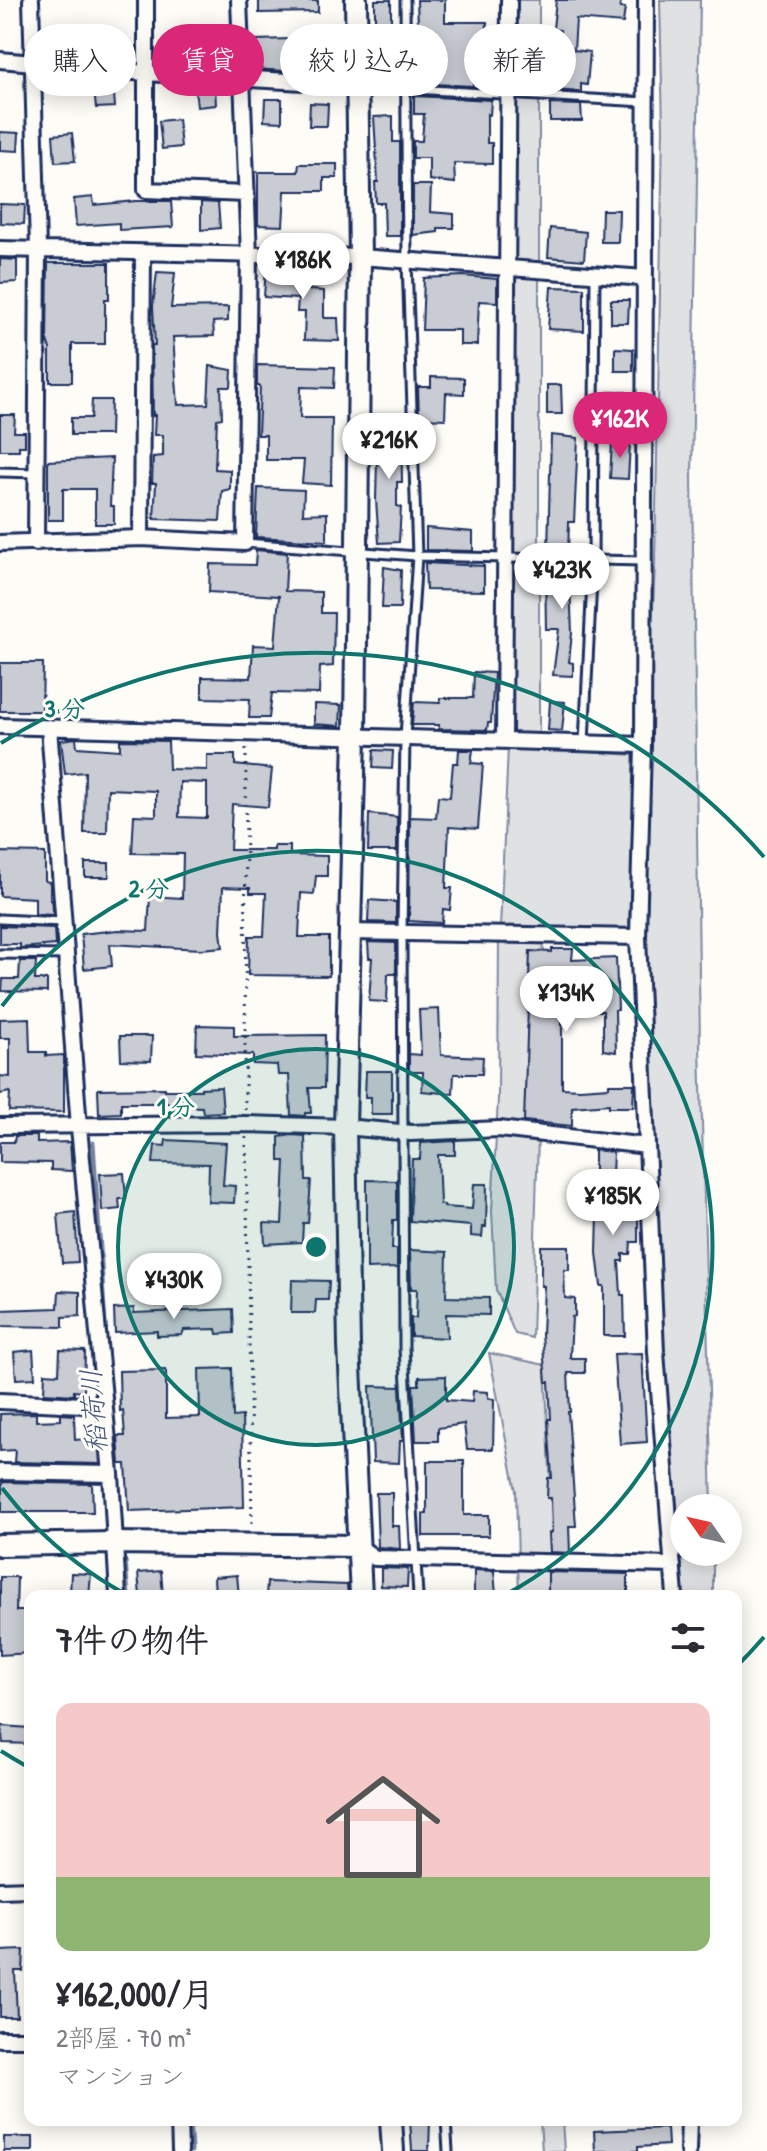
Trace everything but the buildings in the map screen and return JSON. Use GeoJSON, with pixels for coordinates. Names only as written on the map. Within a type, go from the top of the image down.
{"type":"FeatureCollection","features":[{"type":"Feature","properties":{"kind":"street"},"geometry":{"type":"LineString","coordinates":[[31,0],[31,24]]}},
{"type":"Feature","properties":{"kind":"street"},"geometry":{"type":"LineString","coordinates":[[146,0],[146,190],[246,194]]}},
{"type":"Feature","properties":{"kind":"street"},"geometry":{"type":"LineString","coordinates":[[239,0],[240,24]]}},
{"type":"Feature","properties":{"kind":"street"},"geometry":{"type":"LineString","coordinates":[[356,0],[357,24]]}},
{"type":"Feature","properties":{"kind":"street"},"geometry":{"type":"LineString","coordinates":[[509,0],[509,24]]}},
{"type":"Feature","properties":{"kind":"street"},"geometry":{"type":"LineString","coordinates":[[646,0],[643,745],[638,937],[656,1352],[670,1527]]}},
{"type":"Feature","properties":{"kind":"street"},"geometry":{"type":"LineString","coordinates":[[0,60],[24,61]]}},
{"type":"Feature","properties":{"kind":"street"},"geometry":{"type":"LineString","coordinates":[[136,72],[152,73]]}},
{"type":"Feature","properties":{"kind":"street"},"geometry":{"type":"LineString","coordinates":[[33,96],[38,248],[36,543]]}},
{"type":"Feature","properties":{"kind":"street"},"geometry":{"type":"LineString","coordinates":[[0,543],[141,538],[245,543],[249,256],[242,96]]}},
{"type":"Feature","properties":{"kind":"street"},"geometry":{"type":"LineString","coordinates":[[358,96],[360,257],[355,735],[345,1127],[349,1346],[361,1590]]}},
{"type":"Feature","properties":{"kind":"street"},"geometry":{"type":"LineString","coordinates":[[504,740],[508,96]]}},
{"type":"Feature","properties":{"kind":"street"},"geometry":{"type":"LineString","coordinates":[[0,249],[360,257],[645,278]]}},
{"type":"Feature","properties":{"kind":"street"},"geometry":{"type":"LineString","coordinates":[[141,538],[143,254]]}},
{"type":"Feature","properties":{"kind":"street"},"geometry":{"type":"LineString","coordinates":[[0,726],[643,745]]}},
{"type":"Feature","properties":{"kind":"street"},"geometry":{"type":"LineString","coordinates":[[49,727],[79,1127],[111,1474],[118,1590]]}},
{"type":"Feature","properties":{"kind":"street"},"geometry":{"type":"LineString","coordinates":[[349,932],[638,937]]}},
{"type":"Feature","properties":{"kind":"street"},"geometry":{"type":"LineString","coordinates":[[0,1126],[245,1124],[403,1131],[499,1129],[647,1146]]}},
{"type":"Feature","properties":{"kind":"street"},"geometry":{"type":"LineString","coordinates":[[0,1401],[104,1406]]}},
{"type":"Feature","properties":{"kind":"street"},"geometry":{"type":"LineString","coordinates":[[0,1472],[111,1474]]}},
{"type":"Feature","properties":{"kind":"street"},"geometry":{"type":"LineString","coordinates":[[0,1545],[358,1546],[375,1558],[670,1565]]}},
{"type":"Feature","properties":{"kind":"street"},"geometry":{"type":"LineString","coordinates":[[673,1566],[675,1590]]}},
{"type":"Feature","properties":{"kind":"street"},"geometry":{"type":"LineString","coordinates":[[0,1890],[24,1889]]}},
{"type":"Feature","properties":{"kind":"street"},"geometry":{"type":"LineString","coordinates":[[0,2039],[24,2039]]}},
{"type":"Feature","properties":{"kind":"street"},"geometry":{"type":"LineString","coordinates":[[179,2126],[180,2151]]}},
{"type":"Feature","properties":{"kind":"street"},"geometry":{"type":"LineString","coordinates":[[391,2126],[393,2151]]}},
{"type":"Feature","properties":{"kind":"street"},"geometry":{"type":"LineString","coordinates":[[688,2151],[689,2126]]}},
{"type":"Feature","properties":{"kind":"lane"},"geometry":{"type":"LineString","coordinates":[[405,0],[405,24]]}},
{"type":"Feature","properties":{"kind":"lane"},"geometry":{"type":"LineString","coordinates":[[406,96],[407,261],[417,556],[405,737],[402,933],[404,1348],[418,1590]]}},
{"type":"Feature","properties":{"kind":"lane"},"geometry":{"type":"LineString","coordinates":[[554,96],[645,102]]}},
{"type":"Feature","properties":{"kind":"lane"},"geometry":{"type":"LineString","coordinates":[[584,743],[593,560],[595,274]]}},
{"type":"Feature","properties":{"kind":"lane"},"geometry":{"type":"LineString","coordinates":[[0,472],[37,473]]}},
{"type":"Feature","properties":{"kind":"lane"},"geometry":{"type":"LineString","coordinates":[[245,543],[417,556],[644,561]]}},
{"type":"Feature","properties":{"kind":"lane"},"geometry":{"type":"LineString","coordinates":[[0,919],[63,922]]}},
{"type":"Feature","properties":{"kind":"lane"},"geometry":{"type":"LineString","coordinates":[[0,954],[66,955]]}},
{"type":"Feature","properties":{"kind":"lane"},"geometry":{"type":"LineString","coordinates":[[446,2126],[448,2151]]}},
{"type":"Feature","properties":{"kind":"path"},"geometry":{"type":"LineString","coordinates":[[246,732],[245,1124],[252,1545]]}},
{"type":"Feature","properties":{"kind":"shaded area"},"geometry":{"type":"Polygon","coordinates":[[[508,0],[539,0],[539,24],[508,24],[508,0]]]}},
{"type":"Feature","properties":{"kind":"shaded area"},"geometry":{"type":"Polygon","coordinates":[[[660,0],[700,0],[692,477],[700,1046],[712,1494],[670,1494],[670,1523],[638,937],[655,564],[663,128],[660,0]]]}},
{"type":"Feature","properties":{"kind":"shaded area"},"geometry":{"type":"Polygon","coordinates":[[[507,96],[539,96],[539,742],[504,740],[507,96]]]}},
{"type":"Feature","properties":{"kind":"shaded area"},"geometry":{"type":"Polygon","coordinates":[[[508,747],[635,755],[629,928],[500,929],[508,747]]]}},
{"type":"Feature","properties":{"kind":"shaded area"},"geometry":{"type":"Polygon","coordinates":[[[499,935],[544,935],[532,1338],[515,1334],[496,1290],[492,1211],[498,1099],[499,935]]]}},
{"type":"Feature","properties":{"kind":"shaded area"},"geometry":{"type":"Polygon","coordinates":[[[489,1353],[545,1365],[556,1590],[519,1590],[516,1491],[489,1353]]]}},
{"type":"Feature","properties":{"kind":"shaded area"},"geometry":{"type":"Polygon","coordinates":[[[672,1566],[713,1566],[713,1590],[674,1590],[672,1566]]]}},
{"type":"Feature","properties":{"kind":"shaded area"},"geometry":{"type":"Polygon","coordinates":[[[540,2126],[562,2126],[564,2151],[542,2151],[540,2126]]]}},
{"type":"Feature","properties":{"kind":"waterway","name":"稻荷川"},"geometry":{"type":"LineString","coordinates":[[93,1143],[106,1341]]}},
{"type":"Feature","properties":{"kind":"waterway","name":"稻荷川"},"geometry":{"type":"LineString","coordinates":[[119,1498],[122,1533]]}},
{"type":"Feature","properties":{"kind":"waterway","name":"稻荷川"},"geometry":{"type":"LineString","coordinates":[[125,1561],[127,1590]]}},
{"type":"Feature","properties":{"kind":"waterway","name":"稻荷川"},"geometry":{"type":"LineString","coordinates":[[189,2126],[191,2151]]}}]}
